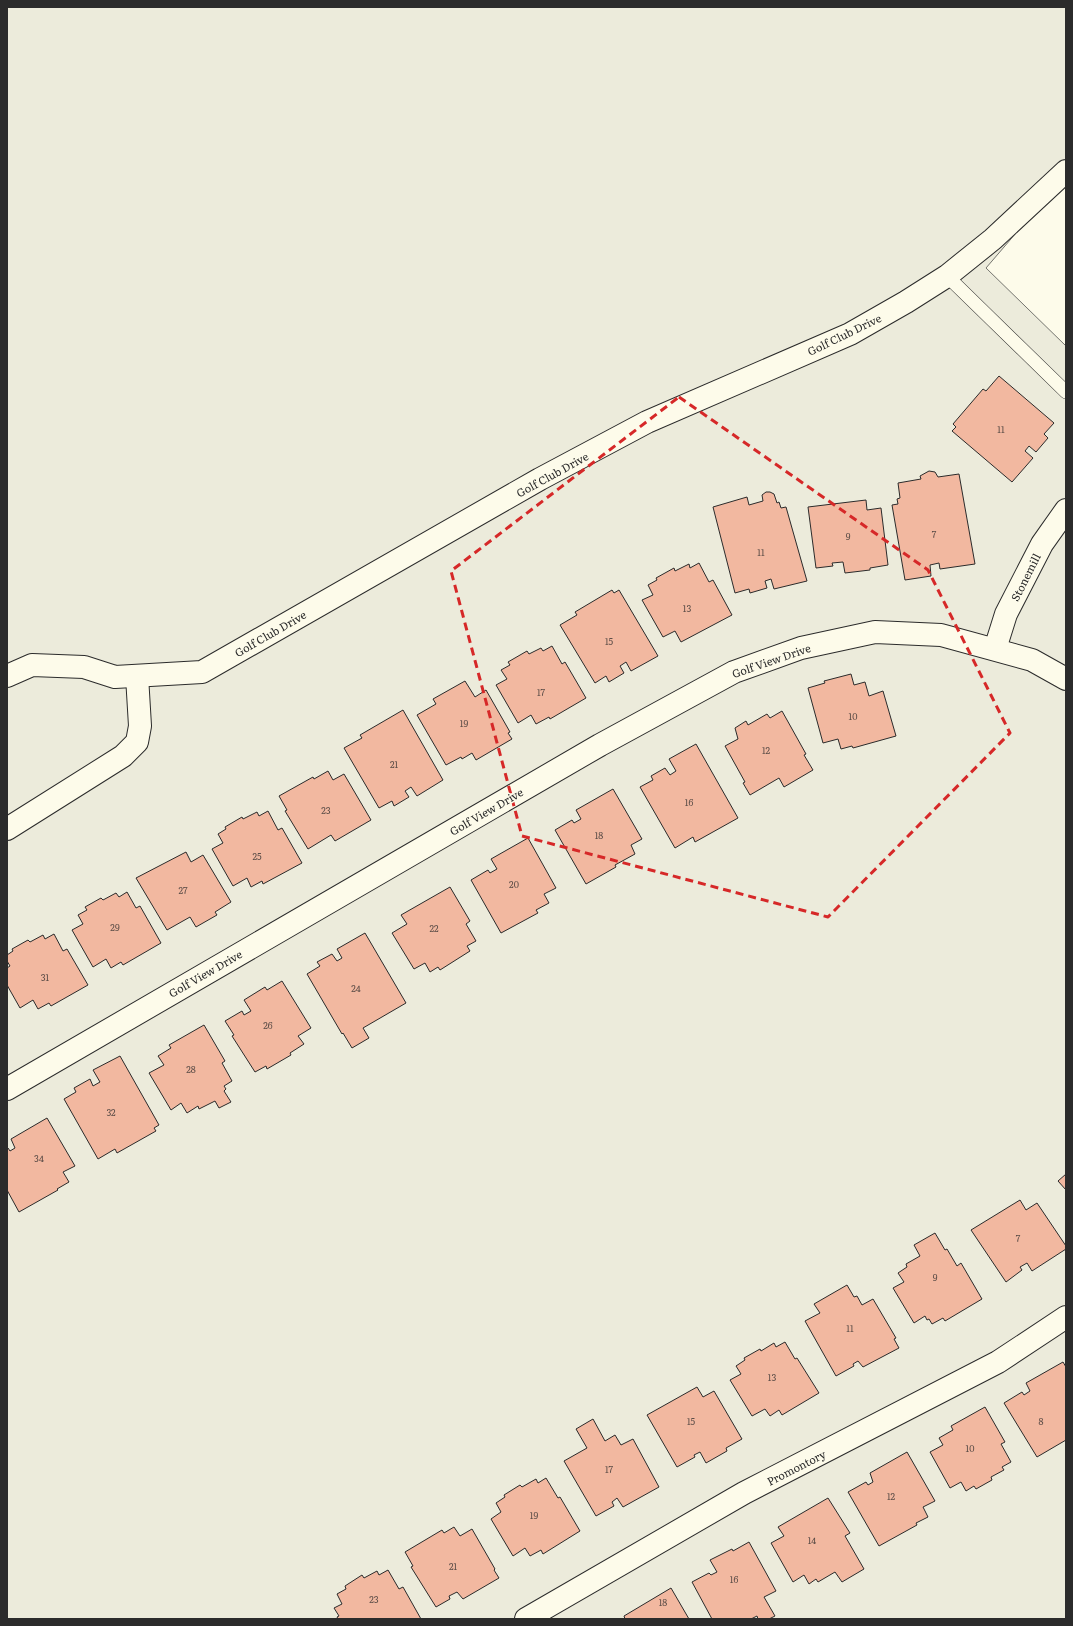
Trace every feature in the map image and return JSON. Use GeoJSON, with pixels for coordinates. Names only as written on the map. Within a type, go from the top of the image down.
{"type":"FeatureCollection","features":[{"type":"Feature","properties":{"kind":"street","name":"Golf Club Drive"},"geometry":{"type":"LineString","coordinates":[[7,676],[32,665],[84,667],[115,677],[202,672],[540,480],[647,422],[850,334],[906,302],[947,276],[993,239],[1066,172]]}},
{"type":"Feature","properties":{"kind":"street","name":"Stonemill"},"geometry":{"type":"LineString","coordinates":[[995,649],[1009,607],[1042,544],[1066,510]]}},
{"type":"Feature","properties":{"kind":"street","name":"Golf View Drive"},"geometry":{"type":"LineString","coordinates":[[7,1089],[593,749],[734,672],[801,648],[875,632],[941,635],[995,649]]}},
{"type":"Feature","properties":{"kind":"street"},"geometry":{"type":"LineString","coordinates":[[995,649],[1032,660],[1066,679]]}},
{"type":"Feature","properties":{"kind":"street"},"geometry":{"type":"LineString","coordinates":[[7,830],[53,799],[123,756],[137,742],[140,726],[137,676]]}},
{"type":"Feature","properties":{"kind":"street","name":"Promontory"},"geometry":{"type":"LineString","coordinates":[[526,1619],[744,1493],[998,1362],[1066,1317]]}},
{"type":"Feature","properties":{"kind":"lane"},"geometry":{"type":"LineString","coordinates":[[947,276],[1066,392]]}},
{"type":"Feature","properties":{"kind":"highlighted area"},"geometry":{"type":"Polygon","coordinates":[[[679,397],[928,570],[1010,733],[828,917],[522,836],[451,571],[679,397]]]}},
{"type":"Feature","properties":{"kind":"shaded area"},"geometry":{"type":"Polygon","coordinates":[[[7,7],[1066,7],[1066,175],[986,268],[1066,346],[1066,1619],[7,1619],[7,7]]]}},
{"type":"Feature","properties":{"kind":"building"},"geometry":{"type":"Polygon","coordinates":[[[999,376],[1054,423],[1044,434],[1048,438],[1036,452],[1029,446],[1025,451],[1033,458],[1012,482],[952,431],[956,427],[953,424],[983,389],[986,391],[999,376]]]}},
{"type":"Feature","properties":{"kind":"building"},"geometry":{"type":"Polygon","coordinates":[[[929,471],[935,472],[938,477],[959,474],[975,564],[940,569],[939,563],[930,565],[931,576],[905,580],[892,505],[898,504],[897,499],[900,498],[898,483],[921,479],[920,476],[929,471]]]}},
{"type":"Feature","properties":{"kind":"building"},"geometry":{"type":"Polygon","coordinates":[[[766,492],[774,494],[777,503],[779,502],[781,508],[786,507],[807,581],[774,589],[771,579],[765,581],[767,588],[750,593],[749,589],[735,593],[713,507],[747,497],[749,505],[763,501],[762,495],[766,492]]]}},
{"type":"Feature","properties":{"kind":"building"},"geometry":{"type":"Polygon","coordinates":[[[866,500],[867,510],[881,508],[888,565],[870,568],[870,570],[845,573],[843,562],[832,563],[833,566],[816,568],[808,507],[866,500]]]}},
{"type":"Feature","properties":{"kind":"building"},"geometry":{"type":"Polygon","coordinates":[[[699,563],[709,582],[713,580],[732,615],[681,642],[675,631],[663,637],[642,600],[653,595],[648,585],[657,580],[656,578],[674,568],[675,571],[689,564],[690,568],[699,563]]]}},
{"type":"Feature","properties":{"kind":"building"},"geometry":{"type":"Polygon","coordinates":[[[612,590],[614,593],[619,590],[658,656],[631,671],[626,662],[620,666],[624,673],[609,682],[606,676],[595,683],[560,625],[577,615],[575,612],[612,590]]]}},
{"type":"Feature","properties":{"kind":"building"},"geometry":{"type":"Polygon","coordinates":[[[552,646],[562,664],[565,662],[586,698],[550,719],[549,717],[536,724],[531,715],[518,723],[496,685],[507,679],[501,670],[510,665],[508,662],[527,651],[529,654],[541,648],[543,651],[552,646]]]}},
{"type":"Feature","properties":{"kind":"building"},"geometry":{"type":"Polygon","coordinates":[[[851,674],[854,685],[865,682],[869,696],[883,691],[896,736],[853,748],[852,746],[841,749],[838,739],[823,743],[808,688],[825,683],[824,681],[851,674]]]}},
{"type":"Feature","properties":{"kind":"building"},"geometry":{"type":"Polygon","coordinates":[[[465,681],[475,697],[486,690],[510,732],[508,733],[512,739],[476,760],[472,753],[462,759],[461,757],[446,765],[417,715],[436,704],[433,699],[465,681]]]}},
{"type":"Feature","properties":{"kind":"building"},"geometry":{"type":"Polygon","coordinates":[[[403,710],[443,780],[417,796],[411,787],[405,791],[409,797],[394,806],[392,801],[379,808],[344,748],[362,738],[360,735],[403,710]]]}},
{"type":"Feature","properties":{"kind":"building"},"geometry":{"type":"Polygon","coordinates":[[[782,711],[806,754],[804,755],[813,770],[784,787],[779,778],[750,795],[743,783],[745,782],[725,746],[738,739],[735,728],[746,721],[748,725],[767,714],[770,718],[782,711]]]}},
{"type":"Feature","properties":{"kind":"building"},"geometry":{"type":"Polygon","coordinates":[[[696,744],[738,818],[695,842],[693,837],[675,848],[640,787],[653,780],[651,776],[665,768],[670,775],[676,771],[669,759],[696,744]]]}},
{"type":"Feature","properties":{"kind":"building"},"geometry":{"type":"Polygon","coordinates":[[[328,771],[333,780],[344,774],[371,820],[335,841],[331,835],[308,849],[285,811],[287,810],[279,796],[313,777],[314,779],[328,771]]]}},
{"type":"Feature","properties":{"kind":"building"},"geometry":{"type":"Polygon","coordinates":[[[613,789],[642,839],[631,845],[635,854],[586,884],[555,830],[572,820],[574,823],[581,819],[576,810],[613,789]]]}},
{"type":"Feature","properties":{"kind":"building"},"geometry":{"type":"Polygon","coordinates":[[[268,811],[278,830],[282,828],[302,863],[263,884],[262,881],[251,887],[247,878],[233,886],[212,849],[223,843],[218,834],[226,829],[225,827],[242,817],[243,819],[257,812],[259,816],[268,811]]]}},
{"type":"Feature","properties":{"kind":"building"},"geometry":{"type":"Polygon","coordinates":[[[528,838],[556,888],[544,894],[549,903],[536,910],[538,913],[501,933],[471,880],[488,870],[490,873],[497,869],[491,859],[528,838]]]}},
{"type":"Feature","properties":{"kind":"building"},"geometry":{"type":"Polygon","coordinates":[[[186,852],[191,862],[203,855],[231,902],[215,912],[217,915],[196,927],[190,917],[167,930],[136,878],[186,852]]]}},
{"type":"Feature","properties":{"kind":"building"},"geometry":{"type":"Polygon","coordinates":[[[450,887],[470,921],[466,924],[476,941],[467,946],[470,951],[440,970],[438,967],[430,972],[425,963],[414,969],[392,933],[407,924],[401,915],[450,887]]]}},
{"type":"Feature","properties":{"kind":"building"},"geometry":{"type":"Polygon","coordinates":[[[127,892],[136,908],[140,906],[161,943],[123,965],[121,962],[111,968],[106,959],[93,967],[72,930],[83,924],[78,915],[87,910],[85,907],[101,898],[103,900],[116,893],[119,897],[127,892]]]}},
{"type":"Feature","properties":{"kind":"building"},"geometry":{"type":"Polygon","coordinates":[[[365,933],[406,1003],[363,1028],[369,1038],[352,1048],[343,1033],[342,1034],[307,974],[320,966],[317,962],[332,954],[337,961],[342,958],[337,949],[365,933]]]}},
{"type":"Feature","properties":{"kind":"building"},"geometry":{"type":"Polygon","coordinates":[[[54,934],[63,951],[67,949],[88,985],[51,1006],[49,1003],[38,1009],[33,1000],[20,1008],[7,985],[7,968],[10,966],[7,961],[7,955],[13,951],[12,949],[28,940],[30,942],[43,935],[45,939],[54,934]]]}},
{"type":"Feature","properties":{"kind":"building"},"geometry":{"type":"Polygon","coordinates":[[[282,981],[311,1028],[298,1036],[304,1044],[290,1053],[291,1055],[267,1069],[266,1066],[255,1072],[232,1036],[234,1035],[225,1021],[242,1011],[244,1015],[251,1011],[244,1000],[265,987],[267,990],[282,981]]]}},
{"type":"Feature","properties":{"kind":"building"},"geometry":{"type":"Polygon","coordinates":[[[204,1025],[225,1061],[222,1063],[232,1081],[224,1086],[226,1089],[224,1091],[231,1102],[219,1108],[215,1101],[199,1109],[198,1106],[187,1113],[181,1103],[171,1110],[149,1073],[164,1065],[158,1056],[171,1048],[169,1045],[204,1025]]]}},
{"type":"Feature","properties":{"kind":"building"},"geometry":{"type":"Polygon","coordinates":[[[120,1056],[159,1125],[154,1128],[156,1131],[117,1153],[115,1149],[98,1159],[64,1099],[76,1092],[74,1088],[90,1079],[93,1086],[100,1082],[93,1070],[120,1056]]]}},
{"type":"Feature","properties":{"kind":"building"},"geometry":{"type":"Polygon","coordinates":[[[47,1118],[75,1166],[63,1172],[69,1182],[57,1189],[58,1190],[19,1212],[7,1190],[7,1149],[8,1148],[10,1151],[15,1148],[11,1139],[47,1118]]]}},
{"type":"Feature","properties":{"kind":"building"},"geometry":{"type":"Polygon","coordinates":[[[1066,1174],[1066,1190],[1058,1181],[1066,1174]]]}},
{"type":"Feature","properties":{"kind":"building"},"geometry":{"type":"Polygon","coordinates":[[[1020,1200],[1026,1210],[1037,1203],[1066,1246],[1066,1249],[1032,1271],[1027,1263],[1020,1267],[1022,1270],[1006,1282],[971,1230],[1020,1200]]]}},
{"type":"Feature","properties":{"kind":"building"},"geometry":{"type":"Polygon","coordinates":[[[935,1233],[957,1266],[961,1263],[982,1299],[945,1321],[943,1318],[932,1324],[925,1316],[914,1323],[893,1288],[904,1282],[898,1273],[907,1267],[906,1264],[920,1256],[914,1245],[935,1233]]]}},
{"type":"Feature","properties":{"kind":"building"},"geometry":{"type":"Polygon","coordinates":[[[847,1285],[854,1297],[857,1296],[862,1305],[873,1299],[896,1338],[894,1339],[899,1348],[863,1367],[858,1361],[853,1364],[854,1366],[836,1376],[805,1321],[820,1313],[814,1304],[847,1285]]]}},
{"type":"Feature","properties":{"kind":"building"},"geometry":{"type":"Polygon","coordinates":[[[785,1342],[819,1393],[782,1415],[779,1410],[770,1416],[765,1409],[752,1416],[730,1380],[741,1374],[736,1366],[745,1360],[744,1358],[760,1349],[761,1351],[774,1343],[776,1347],[785,1342]]]}},
{"type":"Feature","properties":{"kind":"building"},"geometry":{"type":"Polygon","coordinates":[[[1063,1362],[1066,1367],[1066,1440],[1037,1457],[1004,1403],[1022,1392],[1024,1395],[1030,1391],[1026,1383],[1063,1362]]]}},
{"type":"Feature","properties":{"kind":"building"},"geometry":{"type":"Polygon","coordinates":[[[697,1387],[703,1397],[714,1391],[742,1439],[726,1448],[727,1451],[706,1463],[700,1452],[694,1455],[695,1457],[677,1467],[647,1415],[697,1387]]]}},
{"type":"Feature","properties":{"kind":"building"},"geometry":{"type":"Polygon","coordinates":[[[985,1407],[1005,1442],[1001,1444],[1011,1462],[1002,1467],[1004,1470],[991,1477],[992,1480],[976,1489],[974,1486],[966,1491],[961,1482],[950,1488],[930,1452],[943,1445],[939,1438],[953,1430],[951,1426],[985,1407]]]}},
{"type":"Feature","properties":{"kind":"building"},"geometry":{"type":"Polygon","coordinates":[[[593,1419],[605,1441],[615,1435],[621,1445],[633,1439],[659,1487],[623,1507],[617,1498],[612,1502],[614,1506],[596,1516],[564,1461],[587,1448],[576,1429],[593,1419]]]}},
{"type":"Feature","properties":{"kind":"building"},"geometry":{"type":"Polygon","coordinates":[[[907,1452],[935,1501],[923,1507],[928,1517],[916,1523],[917,1525],[879,1546],[848,1492],[866,1482],[868,1485],[873,1482],[870,1473],[907,1452]]]}},
{"type":"Feature","properties":{"kind":"building"},"geometry":{"type":"Polygon","coordinates":[[[546,1478],[558,1498],[560,1497],[580,1531],[543,1554],[541,1550],[530,1556],[525,1548],[513,1556],[491,1519],[501,1512],[496,1503],[505,1497],[504,1495],[520,1485],[522,1487],[536,1479],[538,1483],[546,1478]]]}},
{"type":"Feature","properties":{"kind":"building"},"geometry":{"type":"Polygon","coordinates":[[[828,1498],[850,1533],[845,1536],[864,1569],[842,1582],[835,1572],[818,1582],[816,1579],[809,1584],[804,1575],[793,1582],[771,1543],[784,1536],[778,1527],[828,1498]]]}},
{"type":"Feature","properties":{"kind":"building"},"geometry":{"type":"Polygon","coordinates":[[[454,1527],[460,1536],[472,1529],[499,1578],[463,1599],[457,1592],[449,1596],[450,1599],[436,1607],[411,1567],[413,1566],[405,1552],[442,1530],[444,1533],[454,1527]]]}},
{"type":"Feature","properties":{"kind":"building"},"geometry":{"type":"Polygon","coordinates":[[[749,1542],[776,1591],[764,1597],[775,1616],[769,1619],[758,1619],[757,1616],[751,1619],[712,1619],[692,1582],[709,1573],[711,1575],[717,1572],[710,1560],[732,1549],[733,1551],[749,1542]]]}},
{"type":"Feature","properties":{"kind":"building"},"geometry":{"type":"Polygon","coordinates":[[[388,1570],[399,1589],[403,1587],[421,1619],[338,1619],[337,1617],[339,1616],[334,1608],[342,1604],[337,1594],[346,1589],[345,1586],[362,1575],[364,1578],[377,1571],[379,1575],[388,1570]]]}},
{"type":"Feature","properties":{"kind":"building"},"geometry":{"type":"Polygon","coordinates":[[[671,1588],[689,1619],[625,1619],[624,1616],[671,1588]]]}}]}
